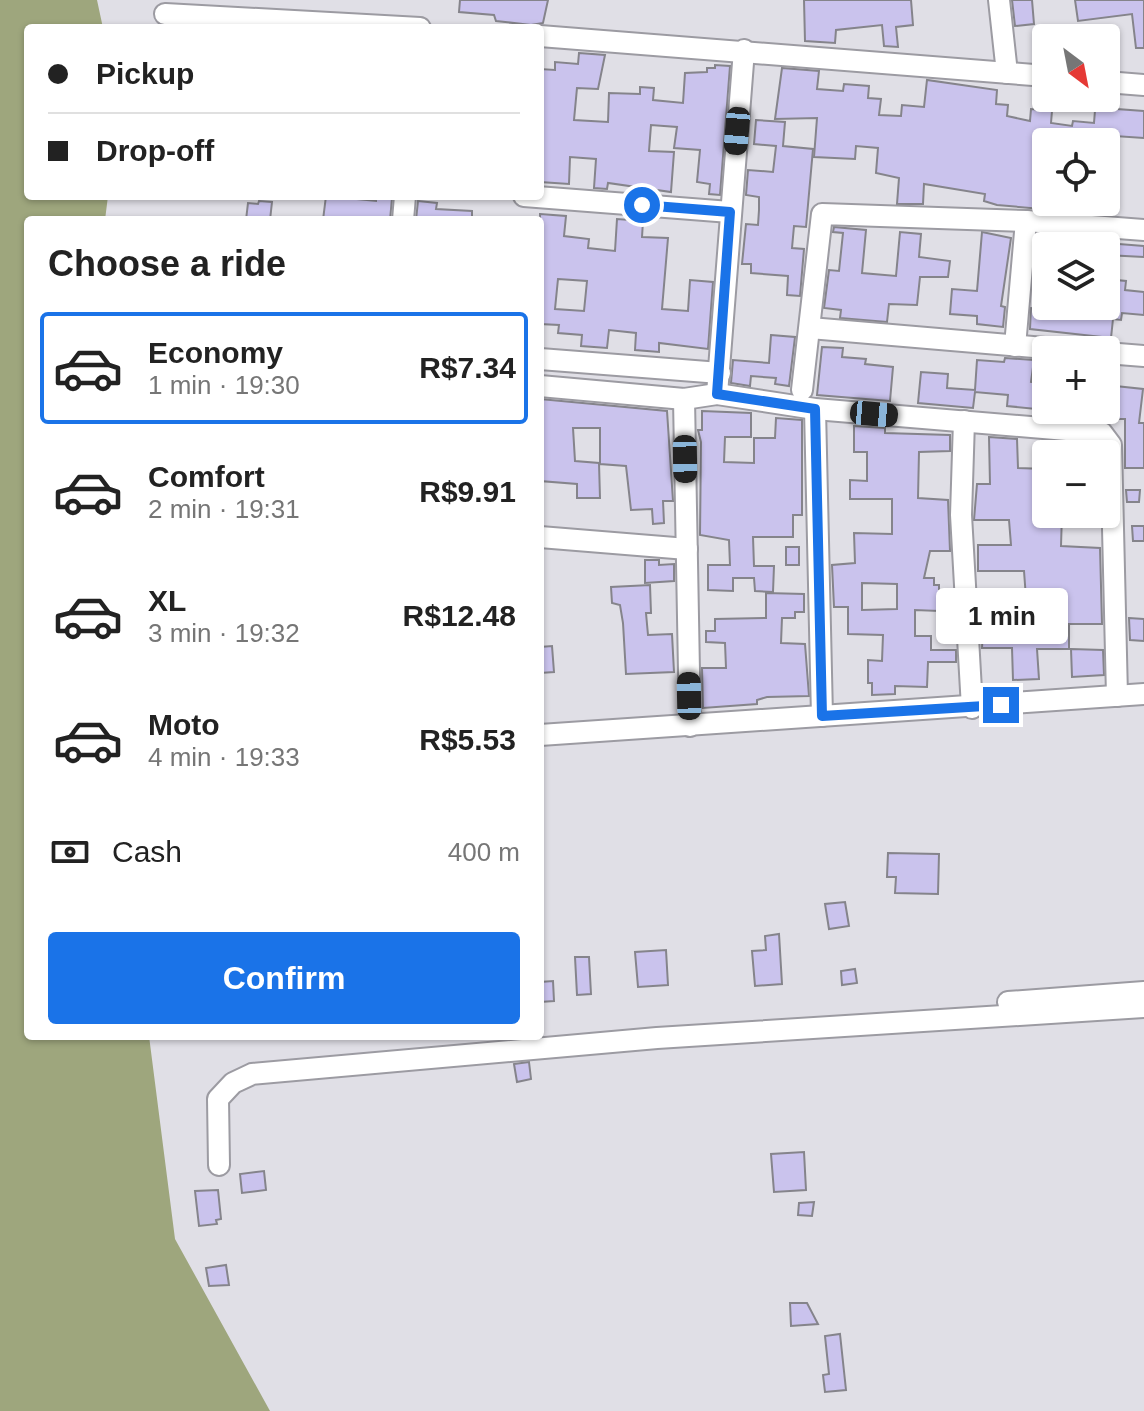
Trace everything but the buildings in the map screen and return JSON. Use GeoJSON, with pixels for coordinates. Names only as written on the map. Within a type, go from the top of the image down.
{"type":"FeatureCollection","features":[{"type":"Feature","properties":{"kind":"street"},"geometry":{"type":"LineString","coordinates":[[999,0],[1007,73]]}},
{"type":"Feature","properties":{"kind":"street"},"geometry":{"type":"LineString","coordinates":[[165,14],[346,24]]}},
{"type":"Feature","properties":{"kind":"street"},"geometry":{"type":"LineString","coordinates":[[544,36],[1032,75]]}},
{"type":"Feature","properties":{"kind":"street"},"geometry":{"type":"LineString","coordinates":[[717,394],[744,50]]}},
{"type":"Feature","properties":{"kind":"street"},"geometry":{"type":"LineString","coordinates":[[1120,83],[1144,85]]}},
{"type":"Feature","properties":{"kind":"street"},"geometry":{"type":"LineString","coordinates":[[544,198],[730,212]]}},
{"type":"Feature","properties":{"kind":"street"},"geometry":{"type":"LineString","coordinates":[[802,390],[822,214],[1026,221],[1144,230]]}},
{"type":"Feature","properties":{"kind":"street"},"geometry":{"type":"LineString","coordinates":[[1015,346],[1026,221]]}},
{"type":"Feature","properties":{"kind":"street"},"geometry":{"type":"LineString","coordinates":[[810,328],[1032,347]]}},
{"type":"Feature","properties":{"kind":"street"},"geometry":{"type":"LineString","coordinates":[[1120,354],[1144,356]]}},
{"type":"Feature","properties":{"kind":"street"},"geometry":{"type":"LineString","coordinates":[[544,359],[720,373]]}},
{"type":"Feature","properties":{"kind":"street"},"geometry":{"type":"LineString","coordinates":[[544,386],[684,399],[717,394],[815,409],[1102,433],[1109,437],[1117,696]]}},
{"type":"Feature","properties":{"kind":"street"},"geometry":{"type":"LineString","coordinates":[[684,399],[690,726]]}},
{"type":"Feature","properties":{"kind":"street"},"geometry":{"type":"LineString","coordinates":[[815,409],[822,716]]}},
{"type":"Feature","properties":{"kind":"street"},"geometry":{"type":"LineString","coordinates":[[964,421],[961,515],[972,708]]}},
{"type":"Feature","properties":{"kind":"street"},"geometry":{"type":"LineString","coordinates":[[544,537],[687,549]]}},
{"type":"Feature","properties":{"kind":"street"},"geometry":{"type":"LineString","coordinates":[[544,735],[1144,694]]}},
{"type":"Feature","properties":{"kind":"street"},"geometry":{"type":"LineString","coordinates":[[604,1029],[835,1017],[1144,992]]}},
{"type":"Feature","properties":{"kind":"street"},"geometry":{"type":"LineString","coordinates":[[219,1165],[218,1099],[233,1083],[252,1074],[657,1038],[1144,1007]]}},
{"type":"Feature","properties":{"kind":"green space"},"geometry":{"type":"Polygon","coordinates":[[[0,0],[97,0],[102,24],[24,24],[24,200],[108,200],[106,216],[24,216],[24,1040],[150,1040],[175,1239],[270,1411],[0,1411],[0,0]]]}},
{"type":"Feature","properties":{"kind":"route"},"geometry":{"type":"LineString","coordinates":[[642,205],[730,212],[717,394],[815,409],[822,716],[1001,705]]}}]}
